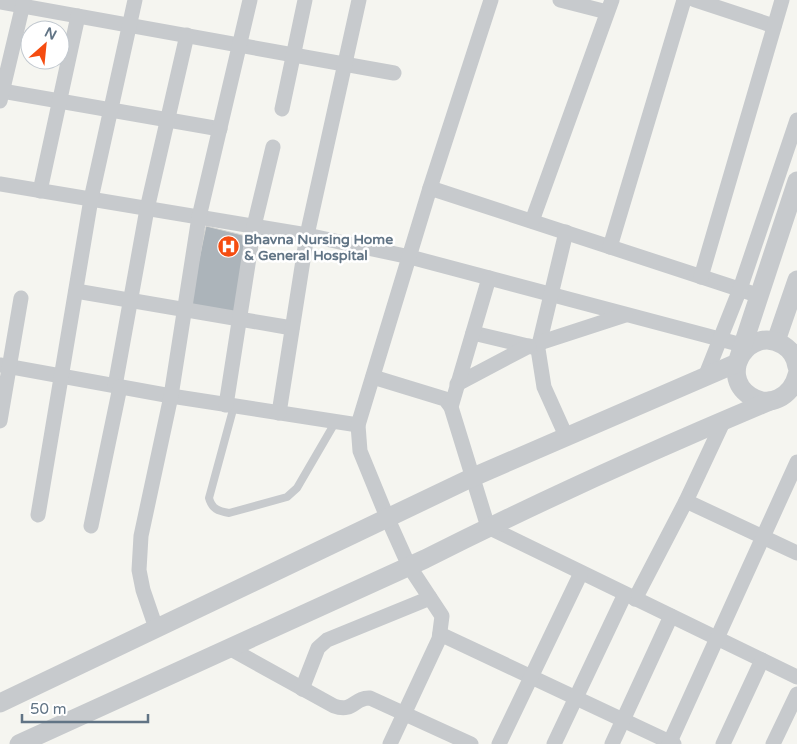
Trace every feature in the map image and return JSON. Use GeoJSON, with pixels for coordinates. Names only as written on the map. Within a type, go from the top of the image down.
{"type":"FeatureCollection","features":[{"type":"Feature","properties":{"kind":"street"},"geometry":{"type":"LineString","coordinates":[[38,515],[90,199],[135,0]]}},
{"type":"Feature","properties":{"kind":"street"},"geometry":{"type":"LineString","coordinates":[[156,628],[142,590],[139,551],[171,396],[199,217],[250,0]]}},
{"type":"Feature","properties":{"kind":"street"},"geometry":{"type":"LineString","coordinates":[[282,109],[305,0]]}},
{"type":"Feature","properties":{"kind":"street"},"geometry":{"type":"LineString","coordinates":[[279,412],[307,235],[359,0]]}},
{"type":"Feature","properties":{"kind":"street"},"geometry":{"type":"LineString","coordinates":[[390,744],[440,634],[442,616],[409,566],[387,517],[360,451],[358,425],[430,188],[491,0]]}},
{"type":"Feature","properties":{"kind":"street"},"geometry":{"type":"LineString","coordinates":[[532,221],[610,6],[560,0]]}},
{"type":"Feature","properties":{"kind":"street"},"geometry":{"type":"LineString","coordinates":[[610,247],[684,0]]}},
{"type":"Feature","properties":{"kind":"street"},"geometry":{"type":"LineString","coordinates":[[695,0],[774,26]]}},
{"type":"Feature","properties":{"kind":"street"},"geometry":{"type":"LineString","coordinates":[[701,276],[782,0]]}},
{"type":"Feature","properties":{"kind":"street"},"geometry":{"type":"LineString","coordinates":[[0,2],[23,3],[78,16],[394,73]]}},
{"type":"Feature","properties":{"kind":"street"},"geometry":{"type":"LineString","coordinates":[[23,3],[4,65],[1,96],[59,101],[220,129]]}},
{"type":"Feature","properties":{"kind":"street"},"geometry":{"type":"LineString","coordinates":[[40,191],[78,16]]}},
{"type":"Feature","properties":{"kind":"street"},"geometry":{"type":"LineString","coordinates":[[92,526],[118,387],[130,301],[147,209],[187,35]]}},
{"type":"Feature","properties":{"kind":"street"},"geometry":{"type":"LineString","coordinates":[[770,401],[760,400],[743,391],[736,373],[749,292],[797,120]]}},
{"type":"Feature","properties":{"kind":"street"},"geometry":{"type":"LineString","coordinates":[[230,405],[238,319],[254,226],[273,147]]}},
{"type":"Feature","properties":{"kind":"street"},"geometry":{"type":"LineString","coordinates":[[705,377],[720,339],[749,292],[797,181]]}},
{"type":"Feature","properties":{"kind":"street"},"geometry":{"type":"LineString","coordinates":[[0,184],[307,235],[410,257],[742,345]]}},
{"type":"Feature","properties":{"kind":"street"},"geometry":{"type":"LineString","coordinates":[[430,188],[749,292]]}},
{"type":"Feature","properties":{"kind":"street"},"geometry":{"type":"LineString","coordinates":[[566,232],[551,295],[535,346],[544,387],[566,436]]}},
{"type":"Feature","properties":{"kind":"street"},"geometry":{"type":"LineString","coordinates":[[451,406],[489,278]]}},
{"type":"Feature","properties":{"kind":"street"},"geometry":{"type":"LineString","coordinates":[[19,744],[409,566],[488,527],[788,393],[797,375],[793,354],[786,343],[797,280]]}},
{"type":"Feature","properties":{"kind":"street"},"geometry":{"type":"LineString","coordinates":[[76,291],[292,328]]}},
{"type":"Feature","properties":{"kind":"street"},"geometry":{"type":"LineString","coordinates":[[0,421],[5,366],[21,298]]}},
{"type":"Feature","properties":{"kind":"street"},"geometry":{"type":"LineString","coordinates":[[458,384],[535,346],[625,315]]}},
{"type":"Feature","properties":{"kind":"street"},"geometry":{"type":"LineString","coordinates":[[473,333],[535,346]]}},
{"type":"Feature","properties":{"kind":"street"},"geometry":{"type":"LineString","coordinates":[[0,703],[471,478],[737,363],[747,347],[755,342],[786,343]]}},
{"type":"Feature","properties":{"kind":"street"},"geometry":{"type":"LineString","coordinates":[[5,366],[171,396],[358,425]]}},
{"type":"Feature","properties":{"kind":"street"},"geometry":{"type":"LineString","coordinates":[[373,377],[446,399],[451,406],[471,478],[488,527],[797,677]]}},
{"type":"Feature","properties":{"kind":"street"},"geometry":{"type":"LineString","coordinates":[[554,744],[575,698],[630,596],[686,501],[724,420]]}},
{"type":"Feature","properties":{"kind":"street"},"geometry":{"type":"LineString","coordinates":[[440,634],[671,743],[797,462]]}},
{"type":"Feature","properties":{"kind":"street"},"geometry":{"type":"LineString","coordinates":[[686,501],[797,553]]}},
{"type":"Feature","properties":{"kind":"street"},"geometry":{"type":"LineString","coordinates":[[499,744],[582,573]]}},
{"type":"Feature","properties":{"kind":"street"},"geometry":{"type":"LineString","coordinates":[[302,689],[314,656],[327,640],[430,598]]}},
{"type":"Feature","properties":{"kind":"street"},"geometry":{"type":"LineString","coordinates":[[612,744],[671,616]]}},
{"type":"Feature","properties":{"kind":"street"},"geometry":{"type":"LineString","coordinates":[[229,648],[302,689],[343,709],[349,708],[365,698],[370,698],[471,744]]}},
{"type":"Feature","properties":{"kind":"street"},"geometry":{"type":"LineString","coordinates":[[723,744],[762,660]]}},
{"type":"Feature","properties":{"kind":"street"},"geometry":{"type":"LineString","coordinates":[[773,744],[797,694]]}},
{"type":"Feature","properties":{"kind":"lane"},"geometry":{"type":"LineString","coordinates":[[230,405],[209,498],[211,506],[219,512],[229,513],[287,497],[297,488],[336,421]]}},
{"type":"Feature","properties":{"kind":"building"},"geometry":{"type":"Polygon","coordinates":[[[206,226],[250,237],[234,316],[189,307],[206,226]]]}},
{"type":"Feature","properties":{"kind":"place","name":"Bhavna Nursing Home & General Hospital"},"geometry":{"type":"Point","coordinates":[228,247]}}]}
